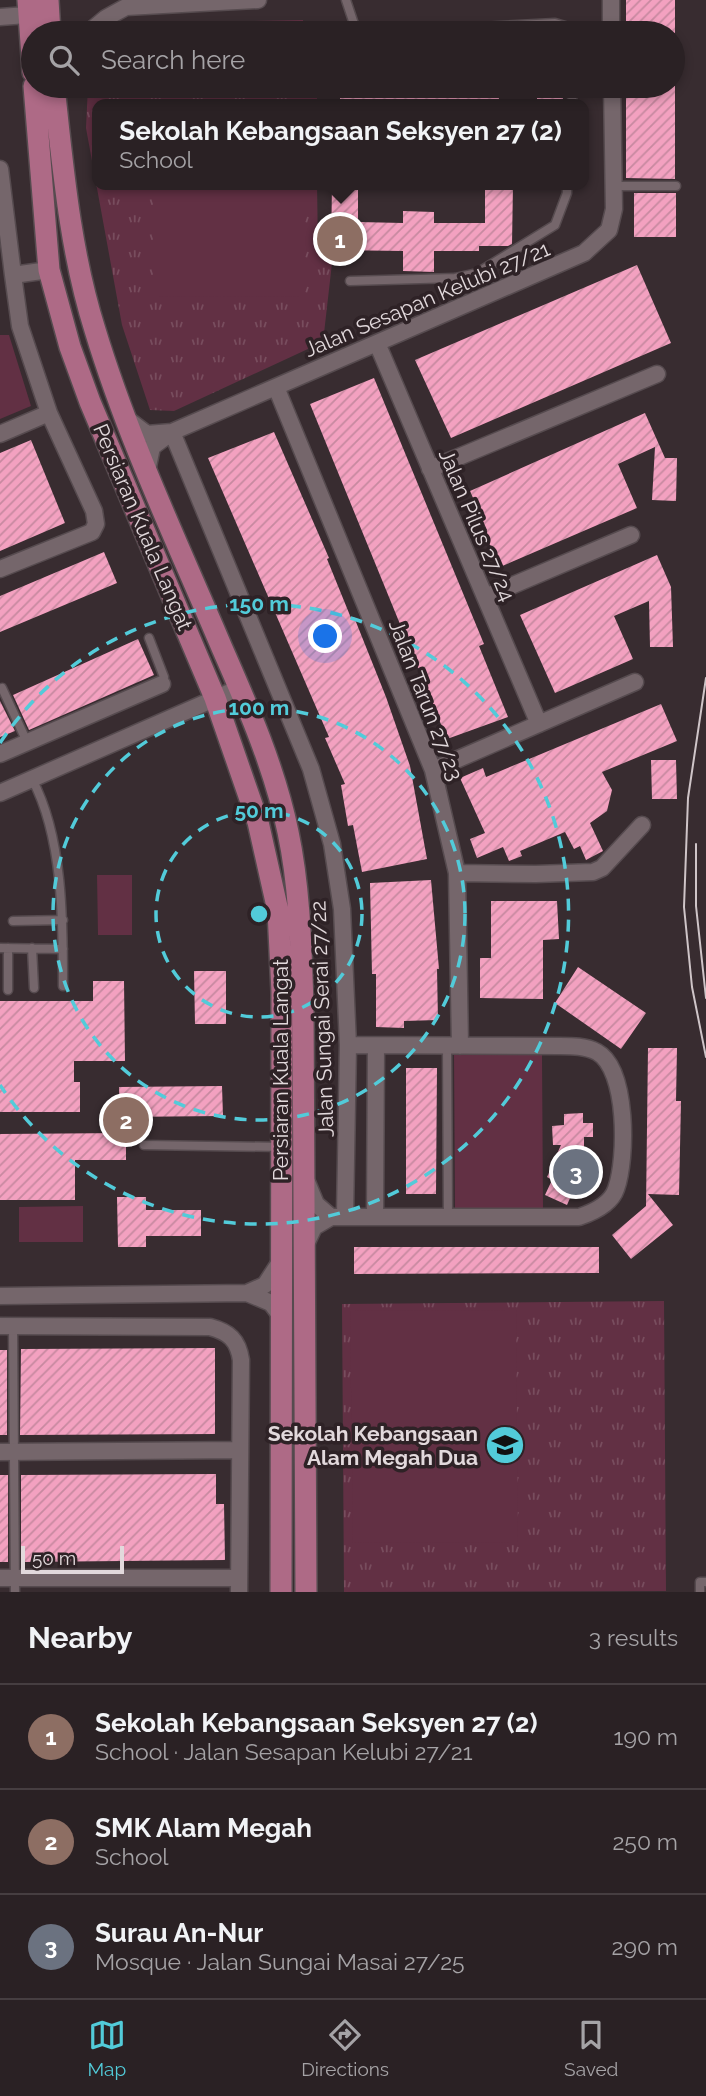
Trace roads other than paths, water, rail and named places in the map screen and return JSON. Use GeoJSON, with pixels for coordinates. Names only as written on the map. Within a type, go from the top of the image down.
{"type":"FeatureCollection","features":[{"type":"Feature","properties":{"kind":"main road","name":"Persiaran Kuala Langat"},"geometry":{"type":"LineString","coordinates":[[35,98],[49,270],[70,347],[90,402],[215,698],[258,822],[278,911],[282,992],[281,1592]]}},
{"type":"Feature","properties":{"kind":"main road","name":"Persiaran Kuala Langat"},"geometry":{"type":"LineString","coordinates":[[55,98],[79,276],[95,332],[124,416],[239,688],[279,796],[297,882],[301,931],[306,1592]]}},
{"type":"Feature","properties":{"kind":"street"},"geometry":{"type":"LineString","coordinates":[[110,0],[126,7]]}},
{"type":"Feature","properties":{"kind":"street"},"geometry":{"type":"LineString","coordinates":[[102,21],[126,7],[258,0]]}},
{"type":"Feature","properties":{"kind":"street"},"geometry":{"type":"LineString","coordinates":[[611,0],[611,21]]}},
{"type":"Feature","properties":{"kind":"street"},"geometry":{"type":"LineString","coordinates":[[1,17],[38,10]]}},
{"type":"Feature","properties":{"kind":"street","name":"Jalan Sesapan Kelubi 27/21"},"geometry":{"type":"LineString","coordinates":[[172,432],[584,253],[608,230],[614,209],[612,98]]}},
{"type":"Feature","properties":{"kind":"street"},"geometry":{"type":"LineString","coordinates":[[0,169],[20,326],[49,413],[94,511],[96,524],[92,532],[0,569]]}},
{"type":"Feature","properties":{"kind":"street"},"geometry":{"type":"LineString","coordinates":[[13,275],[49,270]]}},
{"type":"Feature","properties":{"kind":"street","name":"Jalan Pilus 27/24"},"geometry":{"type":"LineString","coordinates":[[377,343],[539,724]]}},
{"type":"Feature","properties":{"kind":"street"},"geometry":{"type":"LineString","coordinates":[[430,469],[657,374]]}},
{"type":"Feature","properties":{"kind":"street","name":"Jalan Tarun 27/23"},"geometry":{"type":"LineString","coordinates":[[276,387],[433,770],[457,873],[454,1046]]}},
{"type":"Feature","properties":{"kind":"street"},"geometry":{"type":"LineString","coordinates":[[0,435],[49,413]]}},
{"type":"Feature","properties":{"kind":"street"},"geometry":{"type":"LineString","coordinates":[[124,416],[147,434],[172,432]]}},
{"type":"Feature","properties":{"kind":"street"},"geometry":{"type":"LineString","coordinates":[[147,471],[152,447],[172,432]]}},
{"type":"Feature","properties":{"kind":"street","name":"Jalan Sungai Serai 27/22"},"geometry":{"type":"LineString","coordinates":[[172,432],[311,769],[332,844],[342,909],[348,1045],[338,1216]]}},
{"type":"Feature","properties":{"kind":"street"},"geometry":{"type":"LineString","coordinates":[[485,597],[631,535]]}},
{"type":"Feature","properties":{"kind":"street"},"geometry":{"type":"LineString","coordinates":[[433,770],[635,682]]}},
{"type":"Feature","properties":{"kind":"street"},"geometry":{"type":"LineString","coordinates":[[0,754],[162,684]]}},
{"type":"Feature","properties":{"kind":"street"},"geometry":{"type":"LineString","coordinates":[[0,793],[239,688]]}},
{"type":"Feature","properties":{"kind":"street"},"geometry":{"type":"LineString","coordinates":[[457,873],[593,872],[602,868],[642,825]]}},
{"type":"Feature","properties":{"kind":"street"},"geometry":{"type":"LineString","coordinates":[[303,1249],[314,1227],[338,1216],[570,1217],[594,1212],[616,1191],[621,1158],[621,1100],[617,1082],[607,1061],[597,1052],[581,1046],[348,1045]]}},
{"type":"Feature","properties":{"kind":"street"},"geometry":{"type":"LineString","coordinates":[[375,1217],[376,1046]]}},
{"type":"Feature","properties":{"kind":"street"},"geometry":{"type":"LineString","coordinates":[[304,1173],[316,1204],[338,1216]]}},
{"type":"Feature","properties":{"kind":"street"},"geometry":{"type":"LineString","coordinates":[[247,1293],[265,1284],[280,1262]]}},
{"type":"Feature","properties":{"kind":"street"},"geometry":{"type":"LineString","coordinates":[[0,1296],[247,1293],[271,1303],[280,1315]]}},
{"type":"Feature","properties":{"kind":"street"},"geometry":{"type":"LineString","coordinates":[[6,1326],[210,1327],[224,1331],[234,1338],[240,1348],[242,1360],[239,1585],[10,1582]]}},
{"type":"Feature","properties":{"kind":"street"},"geometry":{"type":"LineString","coordinates":[[6,1452],[239,1450]]}},
{"type":"Feature","properties":{"kind":"lane"},"geometry":{"type":"LineString","coordinates":[[346,0],[353,21]]}},
{"type":"Feature","properties":{"kind":"lane"},"geometry":{"type":"LineString","coordinates":[[614,187],[676,186]]}},
{"type":"Feature","properties":{"kind":"lane"},"geometry":{"type":"LineString","coordinates":[[349,281],[455,278],[477,273],[555,225],[567,190]]}},
{"type":"Feature","properties":{"kind":"lane"},"geometry":{"type":"LineString","coordinates":[[149,638],[164,677],[162,684]]}},
{"type":"Feature","properties":{"kind":"lane"},"geometry":{"type":"LineString","coordinates":[[2,688],[27,742]]}},
{"type":"Feature","properties":{"kind":"lane"},"geometry":{"type":"LineString","coordinates":[[32,779],[44,802],[56,860],[62,920],[62,986]]}},
{"type":"Feature","properties":{"kind":"lane"},"geometry":{"type":"LineString","coordinates":[[13,921],[62,920]]}},
{"type":"Feature","properties":{"kind":"lane"},"geometry":{"type":"LineString","coordinates":[[8,990],[4,948],[63,949]]}},
{"type":"Feature","properties":{"kind":"lane"},"geometry":{"type":"LineString","coordinates":[[33,948],[34,988]]}},
{"type":"Feature","properties":{"kind":"lane"},"geometry":{"type":"LineString","coordinates":[[448,1218],[454,1046]]}},
{"type":"Feature","properties":{"kind":"lane"},"geometry":{"type":"LineString","coordinates":[[144,1145],[281,1147]]}},
{"type":"Feature","properties":{"kind":"lane"},"geometry":{"type":"LineString","coordinates":[[6,1326],[10,1582]]}},
{"type":"Feature","properties":{"kind":"lane"},"geometry":{"type":"LineString","coordinates":[[700,1592],[700,1582],[706,1582]]}},
{"type":"Feature","properties":{"kind":"tram line"},"geometry":{"type":"LineString","coordinates":[[706,678],[688,798],[684,907],[692,987],[706,1057]]}},
{"type":"Feature","properties":{"kind":"tram line"},"geometry":{"type":"LineString","coordinates":[[696,844],[696,906],[706,998]]}},
{"type":"Feature","properties":{"kind":"place","name":"Sekolah Kebangsaan Seksyen 27 (2)"},"geometry":{"type":"Point","coordinates":[340,239]}},
{"type":"Feature","properties":{"kind":"place","name":"SMK Alam Megah"},"geometry":{"type":"Point","coordinates":[126,1120]}},
{"type":"Feature","properties":{"kind":"place","name":"Surau An-Nur"},"geometry":{"type":"Point","coordinates":[576,1172]}},
{"type":"Feature","properties":{"kind":"place","name":"Sekolah Kebangsaan Alam Megah Dua"},"geometry":{"type":"Point","coordinates":[505,1445]}}]}
